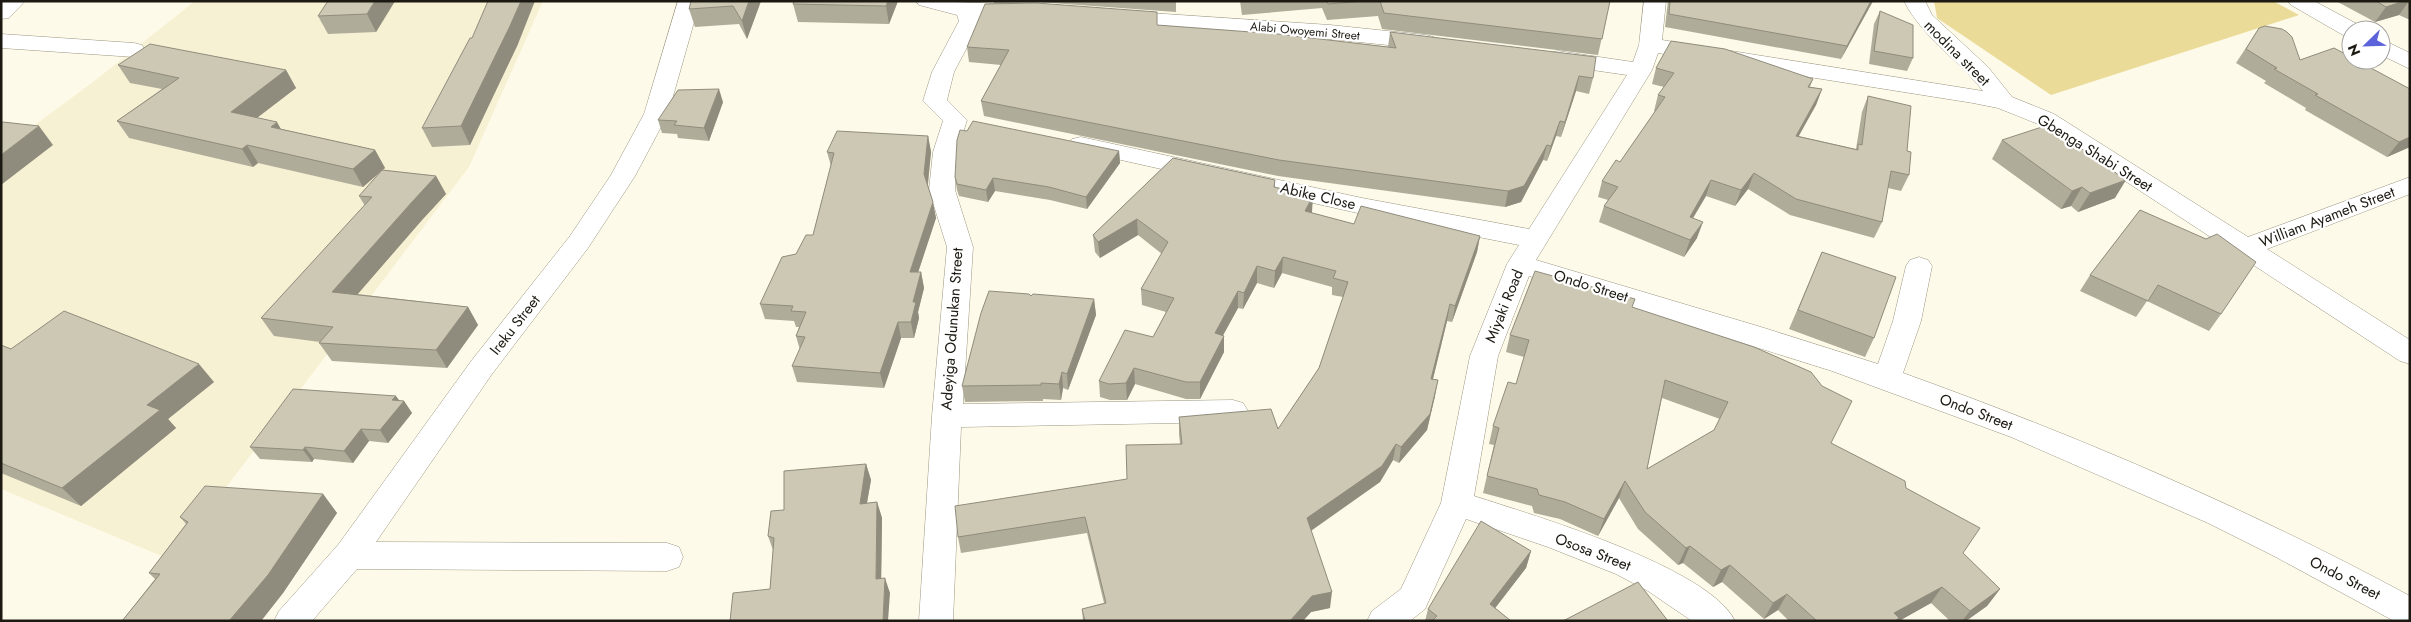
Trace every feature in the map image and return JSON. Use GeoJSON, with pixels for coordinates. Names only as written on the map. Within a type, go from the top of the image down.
{"type":"FeatureCollection","features":[{"type":"Feature","properties":{"kind":"street"},"geometry":{"type":"LineString","coordinates":[[1,13],[15,1]]}},
{"type":"Feature","properties":{"kind":"street","name":"Ireku Street"},"geometry":{"type":"LineString","coordinates":[[291,621],[348,555],[482,367],[579,242],[623,176],[656,114],[689,1]]}},
{"type":"Feature","properties":{"kind":"street"},"geometry":{"type":"LineString","coordinates":[[926,1],[953,6],[967,11],[1038,10]]}},
{"type":"Feature","properties":{"kind":"street","name":"Miyaki Road"},"geometry":{"type":"LineString","coordinates":[[1384,621],[1412,599],[1457,503],[1484,356],[1520,264],[1641,70],[1650,45],[1655,1]]}},
{"type":"Feature","properties":{"kind":"street","name":"modina street"},"geometry":{"type":"LineString","coordinates":[[1914,1],[1923,18],[1980,72],[2004,102]]}},
{"type":"Feature","properties":{"kind":"street"},"geometry":{"type":"LineString","coordinates":[[2298,1],[2341,25]]}},
{"type":"Feature","properties":{"kind":"street","name":"Adeyiga Odunukan Street"},"geometry":{"type":"LineString","coordinates":[[936,621],[946,416],[960,247],[942,190],[945,152],[965,122],[935,101],[943,72],[970,21],[967,11]]}},
{"type":"Feature","properties":{"kind":"street","name":"Alabi Owoyemi Street"},"geometry":{"type":"LineString","coordinates":[[1101,15],[1330,32],[1444,44]]}},
{"type":"Feature","properties":{"kind":"street"},"geometry":{"type":"LineString","coordinates":[[1,41],[134,50]]}},
{"type":"Feature","properties":{"kind":"street","name":"Gbenga Shabi Street"},"geometry":{"type":"LineString","coordinates":[[1650,45],[2004,102],[2046,119],[2410,354]]}},
{"type":"Feature","properties":{"kind":"street"},"geometry":{"type":"LineString","coordinates":[[2391,52],[2410,62]]}},
{"type":"Feature","properties":{"kind":"street"},"geometry":{"type":"LineString","coordinates":[[1538,56],[1641,70]]}},
{"type":"Feature","properties":{"kind":"street","name":"Abike Close"},"geometry":{"type":"LineString","coordinates":[[1059,140],[1362,206],[1535,239]]}},
{"type":"Feature","properties":{"kind":"street","name":"William Ayameh Street"},"geometry":{"type":"LineString","coordinates":[[2245,248],[2410,186]]}},
{"type":"Feature","properties":{"kind":"street","name":"Ondo Street"},"geometry":{"type":"LineString","coordinates":[[1520,264],[1888,379],[2072,449],[2209,509],[2410,613]]}},
{"type":"Feature","properties":{"kind":"street"},"geometry":{"type":"LineString","coordinates":[[1888,379],[1907,321],[1919,266]]}},
{"type":"Feature","properties":{"kind":"street"},"geometry":{"type":"LineString","coordinates":[[946,416],[1233,411]]}},
{"type":"Feature","properties":{"kind":"street","name":"Ososa Street"},"geometry":{"type":"LineString","coordinates":[[1457,503],[1619,559],[1702,607],[1718,621]]}},
{"type":"Feature","properties":{"kind":"street"},"geometry":{"type":"LineString","coordinates":[[348,555],[667,557]]}},
{"type":"Feature","properties":{"kind":"shaded area"},"geometry":{"type":"Polygon","coordinates":[[[195,1],[543,1],[469,167],[171,560],[1,489],[1,150],[93,82],[195,1]]]}},
{"type":"Feature","properties":{"kind":"shaded area"},"geometry":{"type":"Polygon","coordinates":[[[1934,1],[2273,1],[2299,15],[2051,95],[1937,18],[1934,1]]]}},
{"type":"Feature","properties":{"kind":"building"},"geometry":{"type":"Polygon","coordinates":[[[328,1],[375,1],[367,14],[318,16],[328,1]]]}},
{"type":"Feature","properties":{"kind":"building"},"geometry":{"type":"Polygon","coordinates":[[[488,1],[521,1],[461,126],[422,128],[470,38],[472,38],[488,1]]]}},
{"type":"Feature","properties":{"kind":"building"},"geometry":{"type":"Polygon","coordinates":[[[691,1],[749,1],[742,21],[733,6],[689,9],[691,1]]]}},
{"type":"Feature","properties":{"kind":"building"},"geometry":{"type":"Polygon","coordinates":[[[794,1],[888,1],[886,6],[793,4],[794,1]]]}},
{"type":"Feature","properties":{"kind":"building"},"geometry":{"type":"Polygon","coordinates":[[[1327,1],[1365,1],[1328,4],[1327,1]]]}},
{"type":"Feature","properties":{"kind":"building"},"geometry":{"type":"Polygon","coordinates":[[[1380,1],[1610,1],[1602,39],[1384,13],[1380,1]]]}},
{"type":"Feature","properties":{"kind":"building"},"geometry":{"type":"Polygon","coordinates":[[[1670,1],[1871,1],[1847,46],[1669,14],[1670,1]]]}},
{"type":"Feature","properties":{"kind":"building"},"geometry":{"type":"Polygon","coordinates":[[[2376,1],[2404,1],[2386,7],[2376,1]]]}},
{"type":"Feature","properties":{"kind":"building"},"geometry":{"type":"Polygon","coordinates":[[[1036,3],[1157,12],[1157,25],[1278,34],[1396,48],[1390,32],[1596,57],[1593,78],[1579,76],[1565,122],[1560,121],[1551,146],[1547,145],[1524,186],[1508,191],[1279,160],[981,101],[1009,50],[967,47],[985,4],[1036,3]]]}},
{"type":"Feature","properties":{"kind":"building"},"geometry":{"type":"Polygon","coordinates":[[[1880,11],[1913,25],[1913,58],[1874,51],[1880,11]]]}},
{"type":"Feature","properties":{"kind":"building"},"geometry":{"type":"Polygon","coordinates":[[[2265,26],[2282,29],[2287,32],[2292,37],[2300,60],[2334,48],[2341,52],[2341,70],[2375,70],[2410,89],[2410,137],[2399,142],[2315,95],[2318,94],[2274,69],[2277,68],[2246,49],[2259,28],[2265,26]]]}},
{"type":"Feature","properties":{"kind":"building"},"geometry":{"type":"Polygon","coordinates":[[[1671,41],[1725,49],[1813,79],[1808,87],[1822,89],[1796,136],[1858,150],[1858,144],[1862,145],[1868,96],[1911,106],[1907,151],[1911,152],[1909,175],[1891,171],[1882,222],[1796,199],[1754,173],[1741,190],[1711,180],[1690,217],[1703,222],[1690,240],[1604,206],[1618,187],[1602,181],[1616,160],[1620,162],[1665,97],[1658,95],[1674,73],[1656,68],[1671,41]]]}},
{"type":"Feature","properties":{"kind":"building"},"geometry":{"type":"Polygon","coordinates":[[[150,44],[286,70],[231,112],[277,122],[271,127],[375,150],[353,169],[247,145],[242,149],[117,121],[179,78],[118,65],[150,44]]]}},
{"type":"Feature","properties":{"kind":"building"},"geometry":{"type":"Polygon","coordinates":[[[719,89],[704,128],[674,125],[677,121],[658,120],[678,90],[719,89]]]}},
{"type":"Feature","properties":{"kind":"building"},"geometry":{"type":"Polygon","coordinates":[[[973,121],[1119,151],[1086,197],[1049,187],[993,178],[986,190],[957,184],[955,177],[957,140],[960,130],[967,131],[973,121]]]}},
{"type":"Feature","properties":{"kind":"building"},"geometry":{"type":"Polygon","coordinates":[[[1,123],[39,126],[1,155],[1,123]]]}},
{"type":"Feature","properties":{"kind":"building"},"geometry":{"type":"Polygon","coordinates":[[[2048,125],[2126,180],[2090,193],[2082,187],[2072,191],[2002,140],[2048,125]]]}},
{"type":"Feature","properties":{"kind":"building"},"geometry":{"type":"Polygon","coordinates":[[[837,131],[928,136],[924,174],[933,202],[910,272],[921,272],[913,302],[916,302],[911,322],[898,322],[880,373],[792,366],[805,337],[796,336],[806,312],[791,311],[793,306],[760,304],[782,257],[796,254],[806,235],[813,235],[834,153],[827,152],[837,131]]]}},
{"type":"Feature","properties":{"kind":"building"},"geometry":{"type":"Polygon","coordinates":[[[1173,158],[1275,180],[1274,187],[1313,196],[1305,211],[1354,224],[1361,206],[1480,236],[1455,306],[1450,304],[1431,379],[1438,380],[1430,414],[1401,447],[1396,444],[1382,466],[1307,518],[1332,592],[1312,596],[1290,621],[1085,621],[1082,609],[1106,603],[1085,517],[958,537],[955,506],[1127,479],[1126,445],[1182,444],[1179,417],[1271,409],[1278,429],[1319,368],[1348,282],[1333,278],[1336,271],[1283,257],[1275,271],[1257,266],[1244,293],[1238,291],[1215,333],[1224,336],[1200,382],[1186,382],[1134,368],[1126,383],[1109,384],[1099,381],[1125,330],[1153,337],[1174,298],[1141,289],[1168,242],[1137,219],[1098,242],[1093,235],[1173,158]]]}},
{"type":"Feature","properties":{"kind":"building"},"geometry":{"type":"Polygon","coordinates":[[[382,170],[436,176],[332,292],[468,307],[436,350],[319,343],[333,327],[261,318],[372,197],[359,196],[382,170]]]}},
{"type":"Feature","properties":{"kind":"building"},"geometry":{"type":"Polygon","coordinates":[[[2140,210],[2206,239],[2217,234],[2256,262],[2221,314],[2158,285],[2148,301],[2090,275],[2140,210]]]}},
{"type":"Feature","properties":{"kind":"building"},"geometry":{"type":"Polygon","coordinates":[[[1822,252],[1896,277],[1874,338],[1798,310],[1822,252]]]}},
{"type":"Feature","properties":{"kind":"building"},"geometry":{"type":"Polygon","coordinates":[[[1535,271],[1635,299],[1632,307],[1754,347],[1811,372],[1822,386],[1852,401],[1831,443],[1905,481],[1906,488],[1980,528],[1963,553],[2000,589],[1970,611],[1942,587],[1894,613],[1899,618],[1895,621],[1817,621],[1787,594],[1773,603],[1730,565],[1721,570],[1690,546],[1686,548],[1645,512],[1625,481],[1604,519],[1565,502],[1539,495],[1537,489],[1487,476],[1499,428],[1493,426],[1508,382],[1516,384],[1529,340],[1510,335],[1535,271]],[[1665,380],[1647,469],[1714,430],[1728,402],[1665,380]]]}},
{"type":"Feature","properties":{"kind":"building"},"geometry":{"type":"Polygon","coordinates":[[[989,291],[1029,294],[1031,296],[1033,294],[1094,299],[1067,374],[1062,372],[1059,384],[962,386],[981,313],[989,291]]]}},
{"type":"Feature","properties":{"kind":"building"},"geometry":{"type":"Polygon","coordinates":[[[64,311],[199,364],[147,405],[160,410],[62,488],[1,463],[1,345],[11,349],[64,311]]]}},
{"type":"Feature","properties":{"kind":"building"},"geometry":{"type":"Polygon","coordinates":[[[293,389],[396,396],[392,400],[404,401],[380,430],[361,429],[344,451],[305,447],[303,450],[250,447],[293,389]]]}},
{"type":"Feature","properties":{"kind":"building"},"geometry":{"type":"Polygon","coordinates":[[[866,464],[860,504],[877,502],[876,579],[885,578],[883,621],[730,621],[733,593],[770,589],[774,538],[768,536],[771,511],[784,510],[784,471],[866,464]]]}},
{"type":"Feature","properties":{"kind":"building"},"geometry":{"type":"Polygon","coordinates":[[[205,486],[323,494],[268,575],[229,621],[122,621],[160,574],[149,573],[188,522],[180,517],[205,486]]]}},
{"type":"Feature","properties":{"kind":"building"},"geometry":{"type":"Polygon","coordinates":[[[1481,521],[1531,551],[1490,604],[1511,621],[1432,621],[1437,616],[1428,609],[1481,521]]]}},
{"type":"Feature","properties":{"kind":"building"},"geometry":{"type":"Polygon","coordinates":[[[1638,582],[1668,621],[1563,621],[1638,582]]]}}]}
